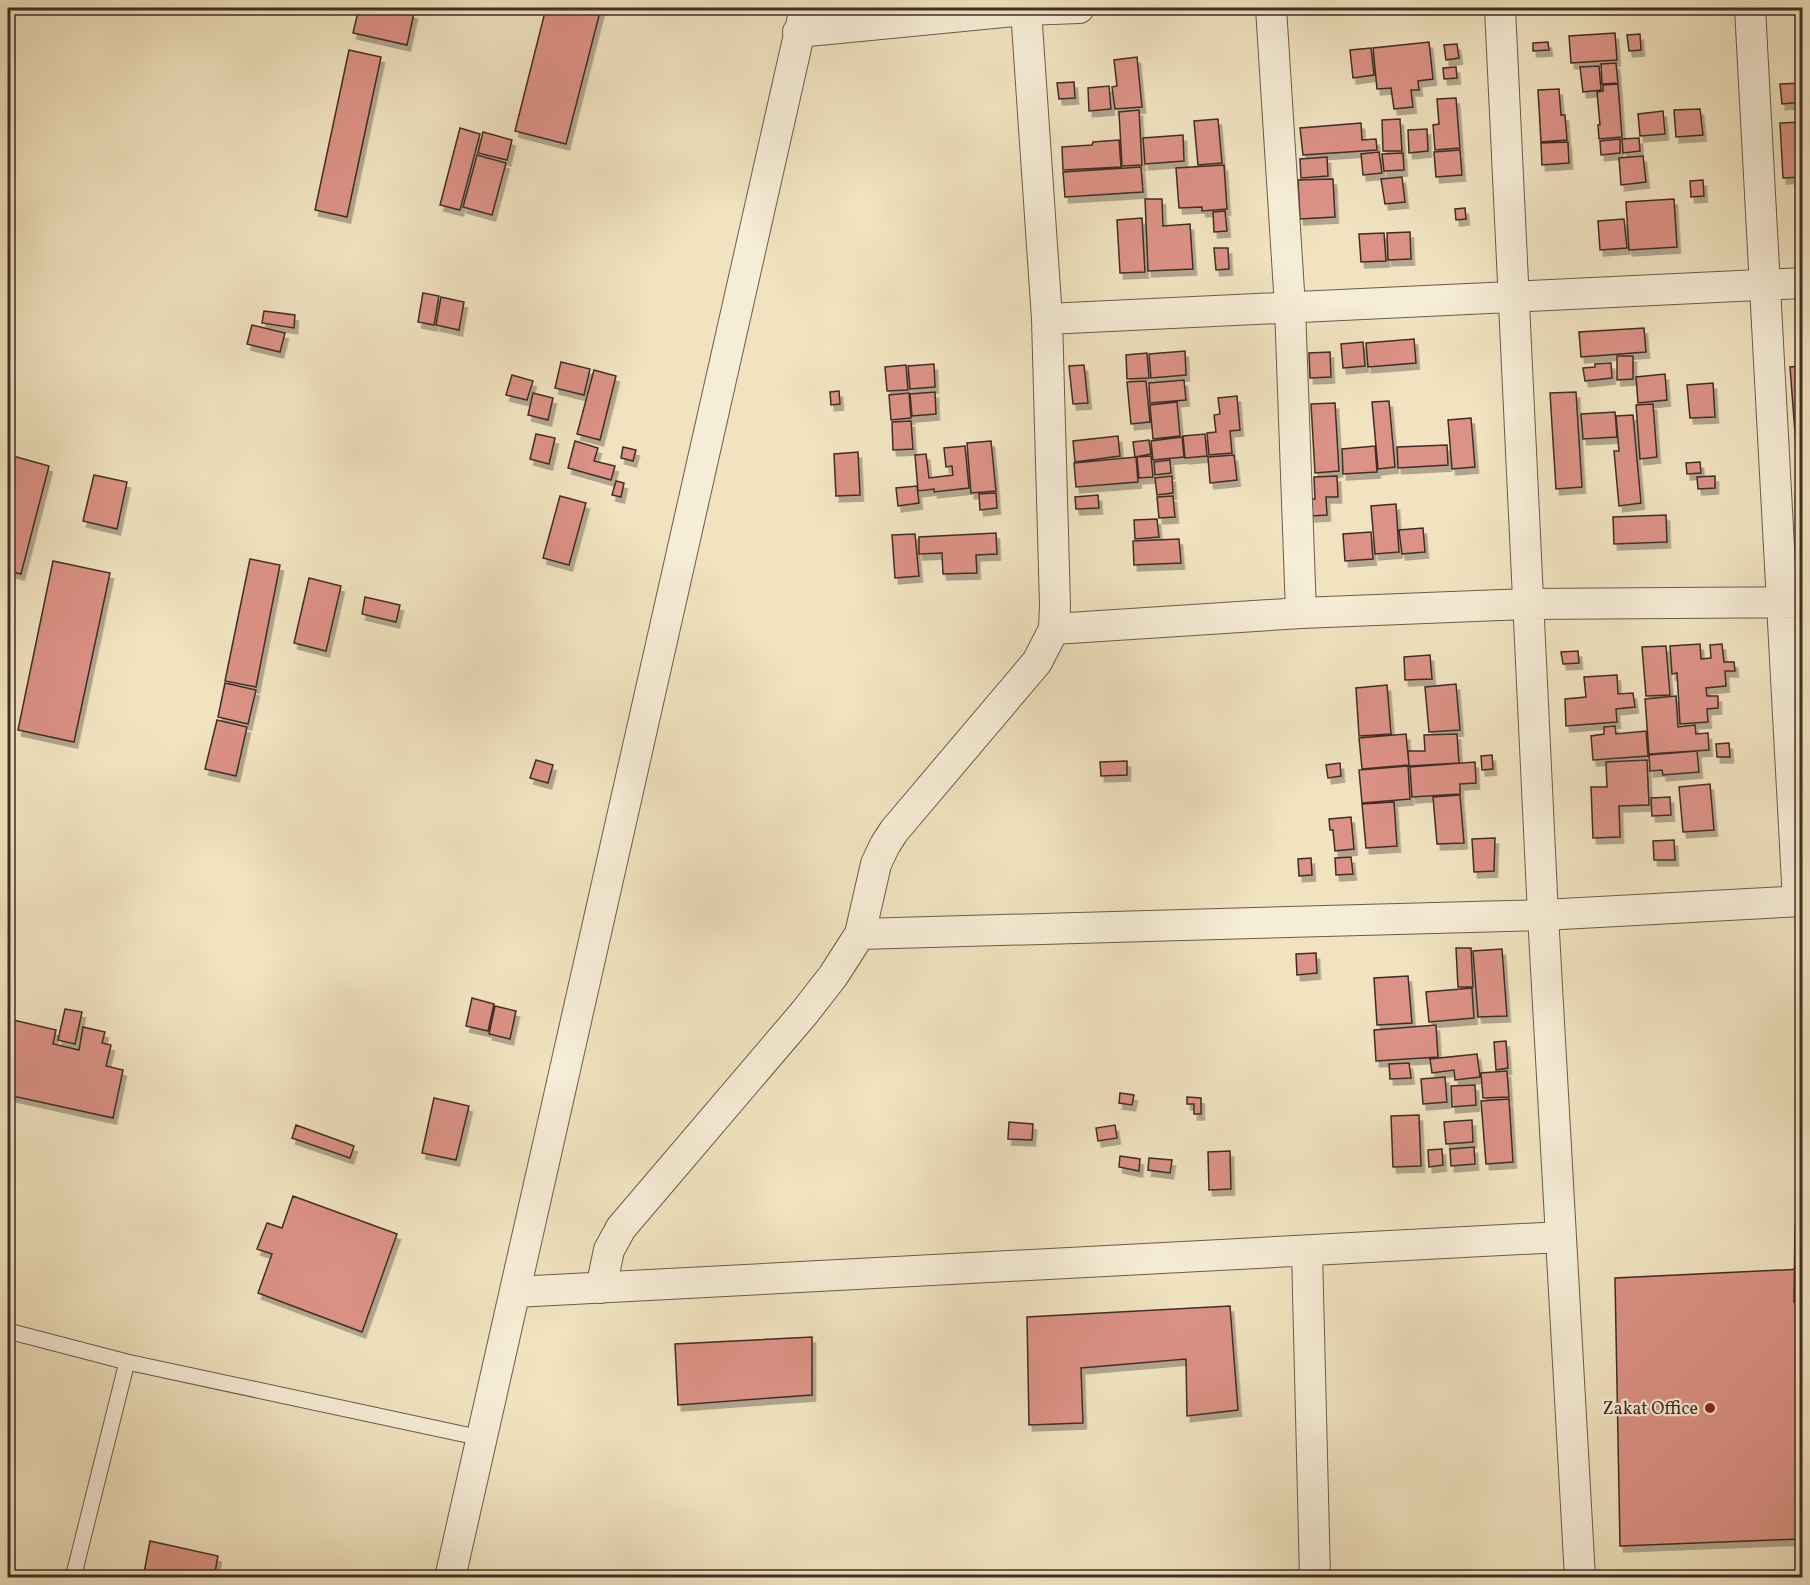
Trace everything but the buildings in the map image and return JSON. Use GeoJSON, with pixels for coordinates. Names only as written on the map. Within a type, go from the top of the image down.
{"type":"FeatureCollection","features":[{"type":"Feature","properties":{"kind":"street"},"geometry":{"type":"LineString","coordinates":[[450,1578],[801,20],[1066,8]]}},
{"type":"Feature","properties":{"kind":"street"},"geometry":{"type":"LineString","coordinates":[[1271,8],[1290,307],[1301,613]]}},
{"type":"Feature","properties":{"kind":"street"},"geometry":{"type":"LineString","coordinates":[[1500,8],[1528,604],[1580,1578]]}},
{"type":"Feature","properties":{"kind":"street"},"geometry":{"type":"LineString","coordinates":[[860,934],[1544,915],[1800,901],[1792,602],[1765,285],[1750,8]]}},
{"type":"Feature","properties":{"kind":"street"},"geometry":{"type":"LineString","coordinates":[[601,1288],[609,1250],[621,1228],[833,976],[860,934],[876,864],[894,831],[1037,662],[1054,629],[1047,319],[1026,10]]}},
{"type":"Feature","properties":{"kind":"street"},"geometry":{"type":"LineString","coordinates":[[1047,319],[1803,283]]}},
{"type":"Feature","properties":{"kind":"street"},"geometry":{"type":"LineString","coordinates":[[1054,629],[1301,613],[1528,604],[1792,602]]}},
{"type":"Feature","properties":{"kind":"street"},"geometry":{"type":"LineString","coordinates":[[515,1292],[1561,1237]]}},
{"type":"Feature","properties":{"kind":"street"},"geometry":{"type":"LineString","coordinates":[[1307,1251],[1316,1578]]}},
{"type":"Feature","properties":{"kind":"lane"},"geometry":{"type":"LineString","coordinates":[[8,1331],[128,1362],[481,1438]]}},
{"type":"Feature","properties":{"kind":"lane"},"geometry":{"type":"LineString","coordinates":[[73,1578],[128,1362]]}},
{"type":"Feature","properties":{"kind":"place","name":"Zakat Office"},"geometry":{"type":"Point","coordinates":[1710,1408]}}]}
